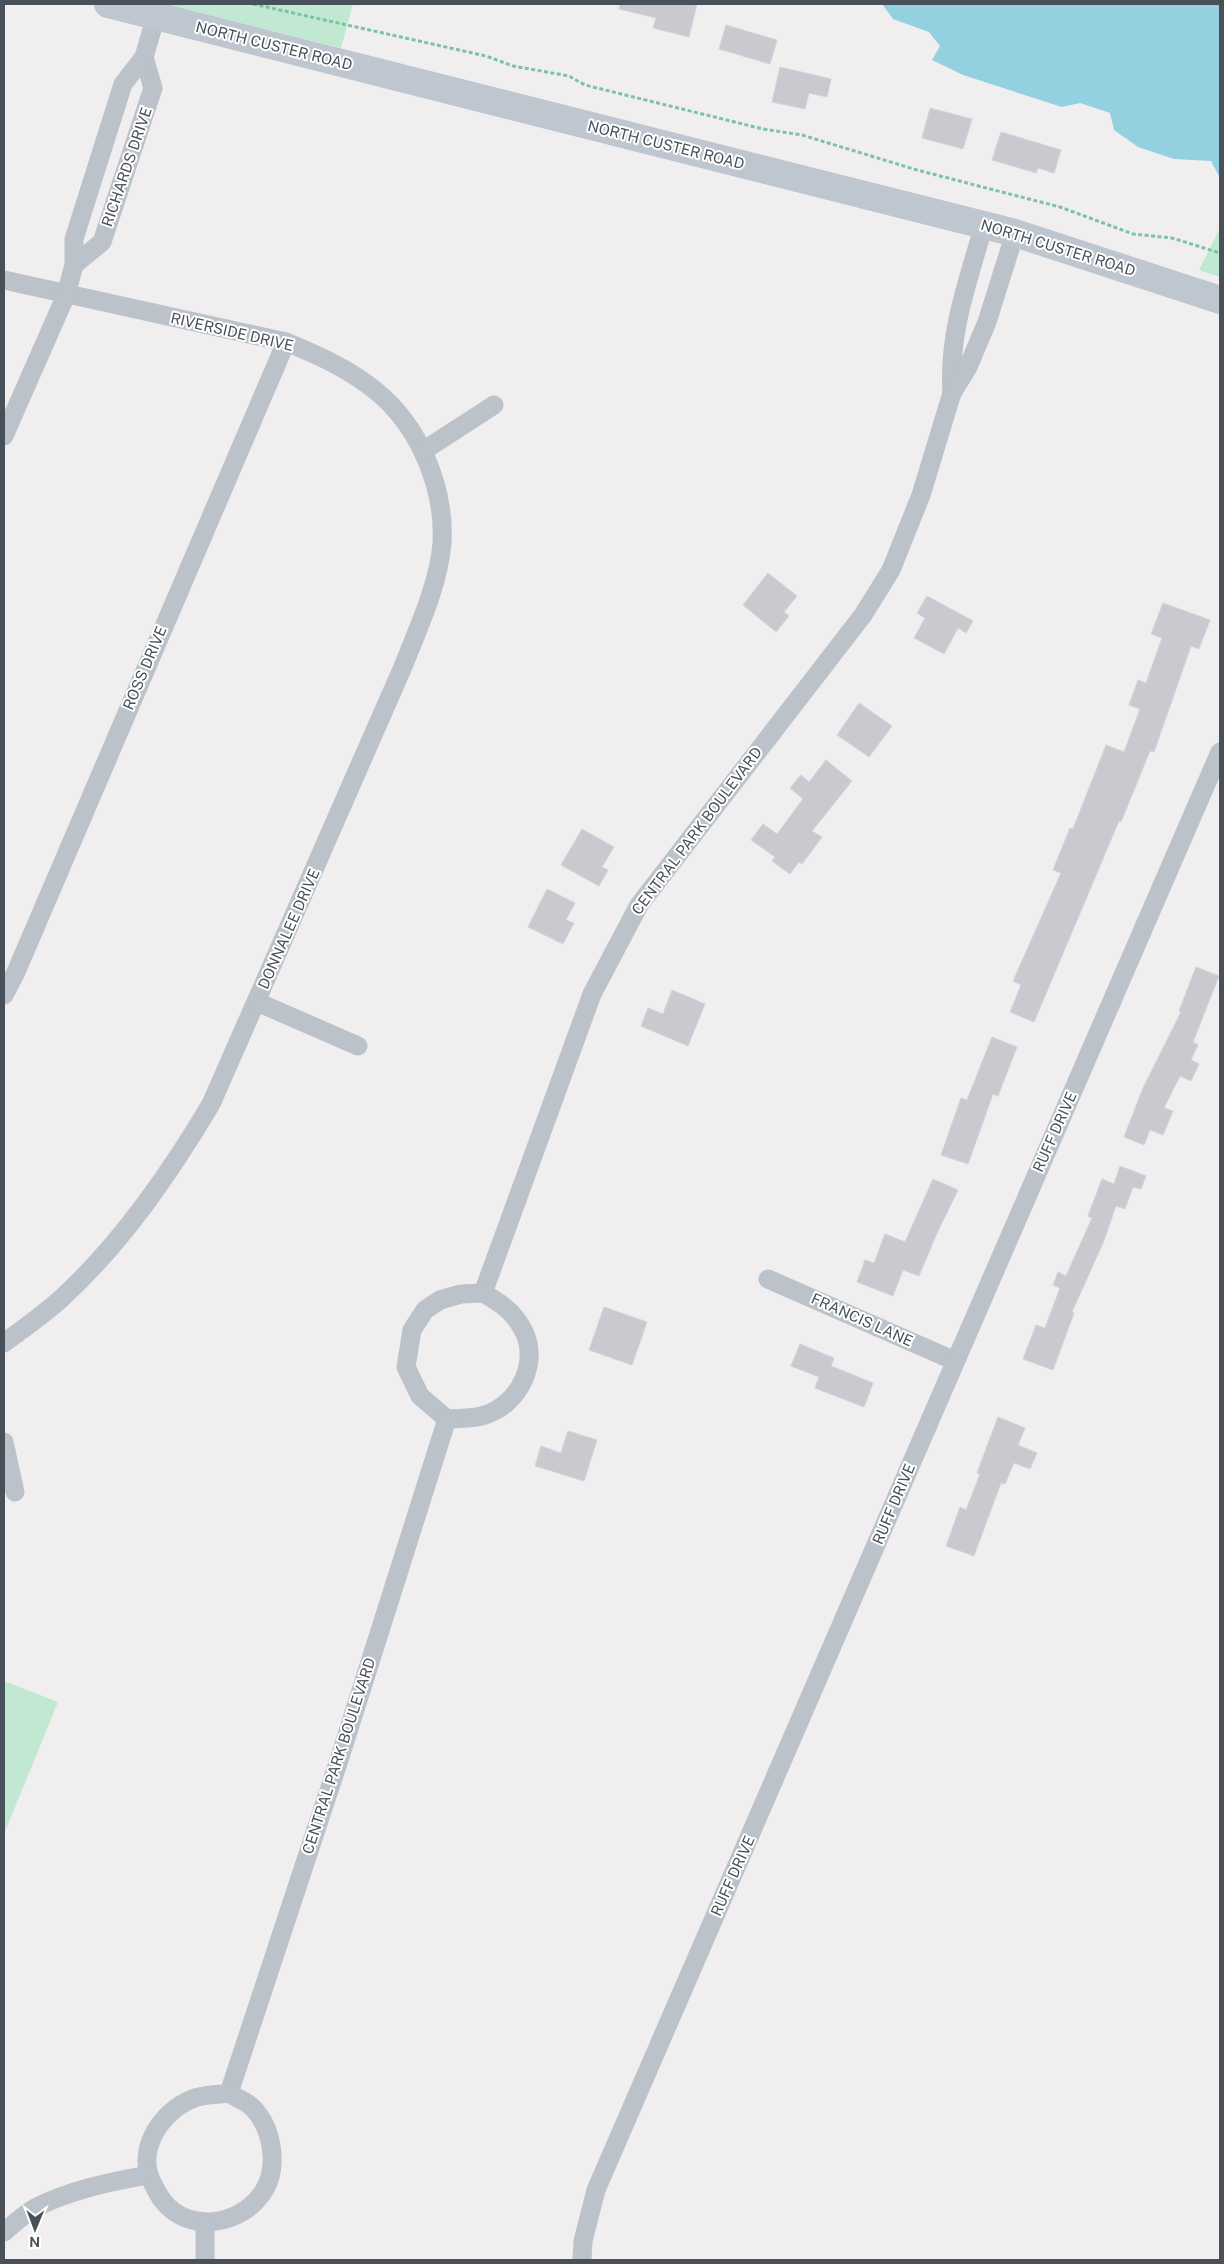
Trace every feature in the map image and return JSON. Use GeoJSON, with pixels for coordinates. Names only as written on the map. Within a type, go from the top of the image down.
{"type":"FeatureCollection","features":[{"type":"Feature","properties":{"kind":"street","name":"NORTH CUSTER ROAD"},"geometry":{"type":"LineString","coordinates":[[108,4],[1015,233],[1220,300]]}},
{"type":"Feature","properties":{"kind":"street","name":"RICHARDS DRIVE"},"geometry":{"type":"LineString","coordinates":[[4,436],[66,295],[74,265],[74,239],[123,84],[144,58],[156,16]]}},
{"type":"Feature","properties":{"kind":"street","name":"RICHARDS DRIVE"},"geometry":{"type":"LineString","coordinates":[[74,265],[102,242],[154,88],[144,58]]}},
{"type":"Feature","properties":{"kind":"street","name":"CENTRAL PARK BOULEVARD"},"geometry":{"type":"LineString","coordinates":[[952,393],[950,364],[958,313],[984,225]]}},
{"type":"Feature","properties":{"kind":"street","name":"CENTRAL PARK BOULEVARD"},"geometry":{"type":"LineString","coordinates":[[483,1292],[592,994],[639,905],[863,615],[891,570],[921,495],[952,393],[968,367],[988,322],[1015,233]]}},
{"type":"Feature","properties":{"kind":"street","name":"RIVERSIDE DRIVE"},"geometry":{"type":"LineString","coordinates":[[4,280],[286,342],[322,357],[377,392],[398,416],[423,451]]}},
{"type":"Feature","properties":{"kind":"street","name":"ROSS DRIVE"},"geometry":{"type":"LineString","coordinates":[[4,994],[16,972],[286,342]]}},
{"type":"Feature","properties":{"kind":"street"},"geometry":{"type":"LineString","coordinates":[[423,451],[494,405]]}},
{"type":"Feature","properties":{"kind":"street","name":"DONNALEE DRIVE"},"geometry":{"type":"LineString","coordinates":[[4,1343],[63,1297],[105,1254],[154,1193],[186,1146],[211,1104],[424,615],[442,544],[438,493],[423,451]]}},
{"type":"Feature","properties":{"kind":"street","name":"RUFF DRIVE"},"geometry":{"type":"LineString","coordinates":[[582,2260],[583,2241],[596,2190],[1220,752]]}},
{"type":"Feature","properties":{"kind":"street"},"geometry":{"type":"LineString","coordinates":[[257,1002],[358,1046]]}},
{"type":"Feature","properties":{"kind":"street","name":"FRANCIS LANE"},"geometry":{"type":"LineString","coordinates":[[768,1279],[955,1361]]}},
{"type":"Feature","properties":{"kind":"street"},"geometry":{"type":"LineString","coordinates":[[483,1292],[506,1307],[523,1329],[528,1346],[529,1364],[522,1384],[512,1398],[501,1408],[484,1415],[447,1418],[420,1396],[406,1367],[412,1330],[424,1310],[440,1300],[461,1294],[483,1292]]}},
{"type":"Feature","properties":{"kind":"street","name":"CENTRAL PARK BOULEVARD"},"geometry":{"type":"LineString","coordinates":[[229,2093],[339,1760],[447,1418]]}},
{"type":"Feature","properties":{"kind":"street"},"geometry":{"type":"LineString","coordinates":[[4,1442],[15,1492]]}},
{"type":"Feature","properties":{"kind":"street"},"geometry":{"type":"LineString","coordinates":[[229,2093],[251,2106],[265,2124],[272,2149],[270,2172],[262,2194],[246,2211],[226,2220],[205,2223],[181,2216],[163,2202],[148,2175],[149,2142],[162,2121],[192,2098],[229,2093]]}},
{"type":"Feature","properties":{"kind":"street"},"geometry":{"type":"LineString","coordinates":[[4,2232],[34,2209],[71,2193],[112,2181],[148,2175]]}},
{"type":"Feature","properties":{"kind":"street"},"geometry":{"type":"LineString","coordinates":[[205,2223],[206,2260]]}},
{"type":"Feature","properties":{"kind":"path"},"geometry":{"type":"LineString","coordinates":[[253,4],[486,56],[513,66],[569,76],[585,85],[762,129],[802,135],[909,168],[1060,207],[1133,234],[1172,238],[1220,253]]}},
{"type":"Feature","properties":{"kind":"green space"},"geometry":{"type":"Polygon","coordinates":[[[163,4],[353,4],[341,48],[163,4]]]}},
{"type":"Feature","properties":{"kind":"green space"},"geometry":{"type":"Polygon","coordinates":[[[1220,228],[1220,277],[1199,270],[1220,228]]]}},
{"type":"Feature","properties":{"kind":"green space"},"geometry":{"type":"Polygon","coordinates":[[[4,1681],[58,1702],[4,1834],[4,1681]]]}},
{"type":"Feature","properties":{"kind":"water"},"geometry":{"type":"Polygon","coordinates":[[[882,4],[1220,4],[1220,178],[1211,161],[1174,159],[1138,147],[1114,130],[1110,113],[1080,103],[1062,107],[963,75],[932,60],[940,46],[929,32],[893,19],[882,4]]]}},
{"type":"Feature","properties":{"kind":"building"},"geometry":{"type":"Polygon","coordinates":[[[620,4],[697,4],[689,37],[653,28],[656,18],[619,9],[620,4]]]}},
{"type":"Feature","properties":{"kind":"building"},"geometry":{"type":"Polygon","coordinates":[[[726,25],[777,40],[770,64],[719,49],[726,25]]]}},
{"type":"Feature","properties":{"kind":"building"},"geometry":{"type":"Polygon","coordinates":[[[780,67],[831,79],[827,97],[809,93],[805,109],[772,102],[780,67]]]}},
{"type":"Feature","properties":{"kind":"building"},"geometry":{"type":"Polygon","coordinates":[[[930,108],[972,119],[963,149],[922,138],[930,108]]]}},
{"type":"Feature","properties":{"kind":"building"},"geometry":{"type":"Polygon","coordinates":[[[1001,132],[1061,150],[1054,173],[1038,168],[1036,173],[992,160],[1001,132]]]}},
{"type":"Feature","properties":{"kind":"building"},"geometry":{"type":"Polygon","coordinates":[[[768,573],[797,596],[784,612],[789,616],[776,632],[743,605],[768,573]]]}},
{"type":"Feature","properties":{"kind":"building"},"geometry":{"type":"Polygon","coordinates":[[[927,596],[973,621],[966,633],[958,628],[944,654],[914,638],[925,618],[917,613],[927,596]]]}},
{"type":"Feature","properties":{"kind":"building"},"geometry":{"type":"Polygon","coordinates":[[[1163,603],[1210,620],[1199,649],[1191,646],[1154,752],[1150,751],[1034,1022],[1010,1012],[1021,985],[1013,981],[1061,873],[1053,870],[1070,828],[1073,829],[1106,745],[1124,752],[1140,709],[1129,705],[1138,680],[1146,683],[1162,638],[1151,634],[1163,603]]]}},
{"type":"Feature","properties":{"kind":"building"},"geometry":{"type":"Polygon","coordinates":[[[859,703],[892,726],[869,757],[837,735],[859,703]]]}},
{"type":"Feature","properties":{"kind":"building"},"geometry":{"type":"Polygon","coordinates":[[[826,760],[852,781],[812,831],[822,837],[802,864],[799,862],[790,874],[772,861],[775,857],[751,840],[763,824],[777,834],[803,799],[790,788],[801,775],[809,782],[826,760]]]}},
{"type":"Feature","properties":{"kind":"building"},"geometry":{"type":"Polygon","coordinates":[[[582,829],[614,847],[602,867],[608,870],[599,886],[561,865],[582,829]]]}},
{"type":"Feature","properties":{"kind":"building"},"geometry":{"type":"Polygon","coordinates":[[[547,889],[575,903],[566,920],[574,923],[563,944],[528,927],[547,889]]]}},
{"type":"Feature","properties":{"kind":"building"},"geometry":{"type":"Polygon","coordinates":[[[1196,967],[1219,976],[1193,1042],[1198,1045],[1191,1060],[1199,1064],[1191,1081],[1180,1076],[1164,1108],[1173,1111],[1163,1135],[1150,1130],[1144,1145],[1124,1137],[1143,1088],[1181,1012],[1179,1011],[1196,967]]]}},
{"type":"Feature","properties":{"kind":"building"},"geometry":{"type":"Polygon","coordinates":[[[672,990],[705,1004],[688,1046],[641,1026],[648,1008],[663,1014],[672,990]]]}},
{"type":"Feature","properties":{"kind":"building"},"geometry":{"type":"Polygon","coordinates":[[[992,1037],[1017,1047],[998,1096],[993,1094],[968,1164],[941,1155],[961,1098],[967,1100],[992,1037]]]}},
{"type":"Feature","properties":{"kind":"building"},"geometry":{"type":"Polygon","coordinates":[[[1120,1166],[1146,1176],[1141,1189],[1133,1187],[1125,1209],[1116,1206],[1103,1243],[1072,1312],[1074,1313],[1053,1370],[1023,1359],[1036,1325],[1045,1328],[1060,1288],[1053,1285],[1058,1272],[1066,1276],[1092,1218],[1088,1216],[1102,1179],[1114,1184],[1120,1166]]]}},
{"type":"Feature","properties":{"kind":"building"},"geometry":{"type":"Polygon","coordinates":[[[933,1179],[958,1190],[919,1276],[903,1270],[893,1296],[857,1282],[865,1260],[874,1263],[885,1234],[905,1242],[933,1179]]]}},
{"type":"Feature","properties":{"kind":"building"},"geometry":{"type":"Polygon","coordinates":[[[604,1307],[647,1322],[632,1365],[589,1350],[604,1307]]]}},
{"type":"Feature","properties":{"kind":"building"},"geometry":{"type":"Polygon","coordinates":[[[800,1344],[834,1358],[831,1366],[873,1383],[864,1407],[815,1388],[819,1377],[791,1366],[800,1344]]]}},
{"type":"Feature","properties":{"kind":"building"},"geometry":{"type":"Polygon","coordinates":[[[998,1417],[1025,1428],[1018,1445],[1037,1453],[1030,1469],[1014,1463],[1005,1484],[1001,1483],[974,1556],[946,1546],[960,1507],[966,1510],[980,1474],[977,1473],[998,1417]]]}},
{"type":"Feature","properties":{"kind":"building"},"geometry":{"type":"Polygon","coordinates":[[[568,1431],[597,1440],[584,1481],[535,1466],[541,1446],[561,1453],[568,1431]]]}}]}
